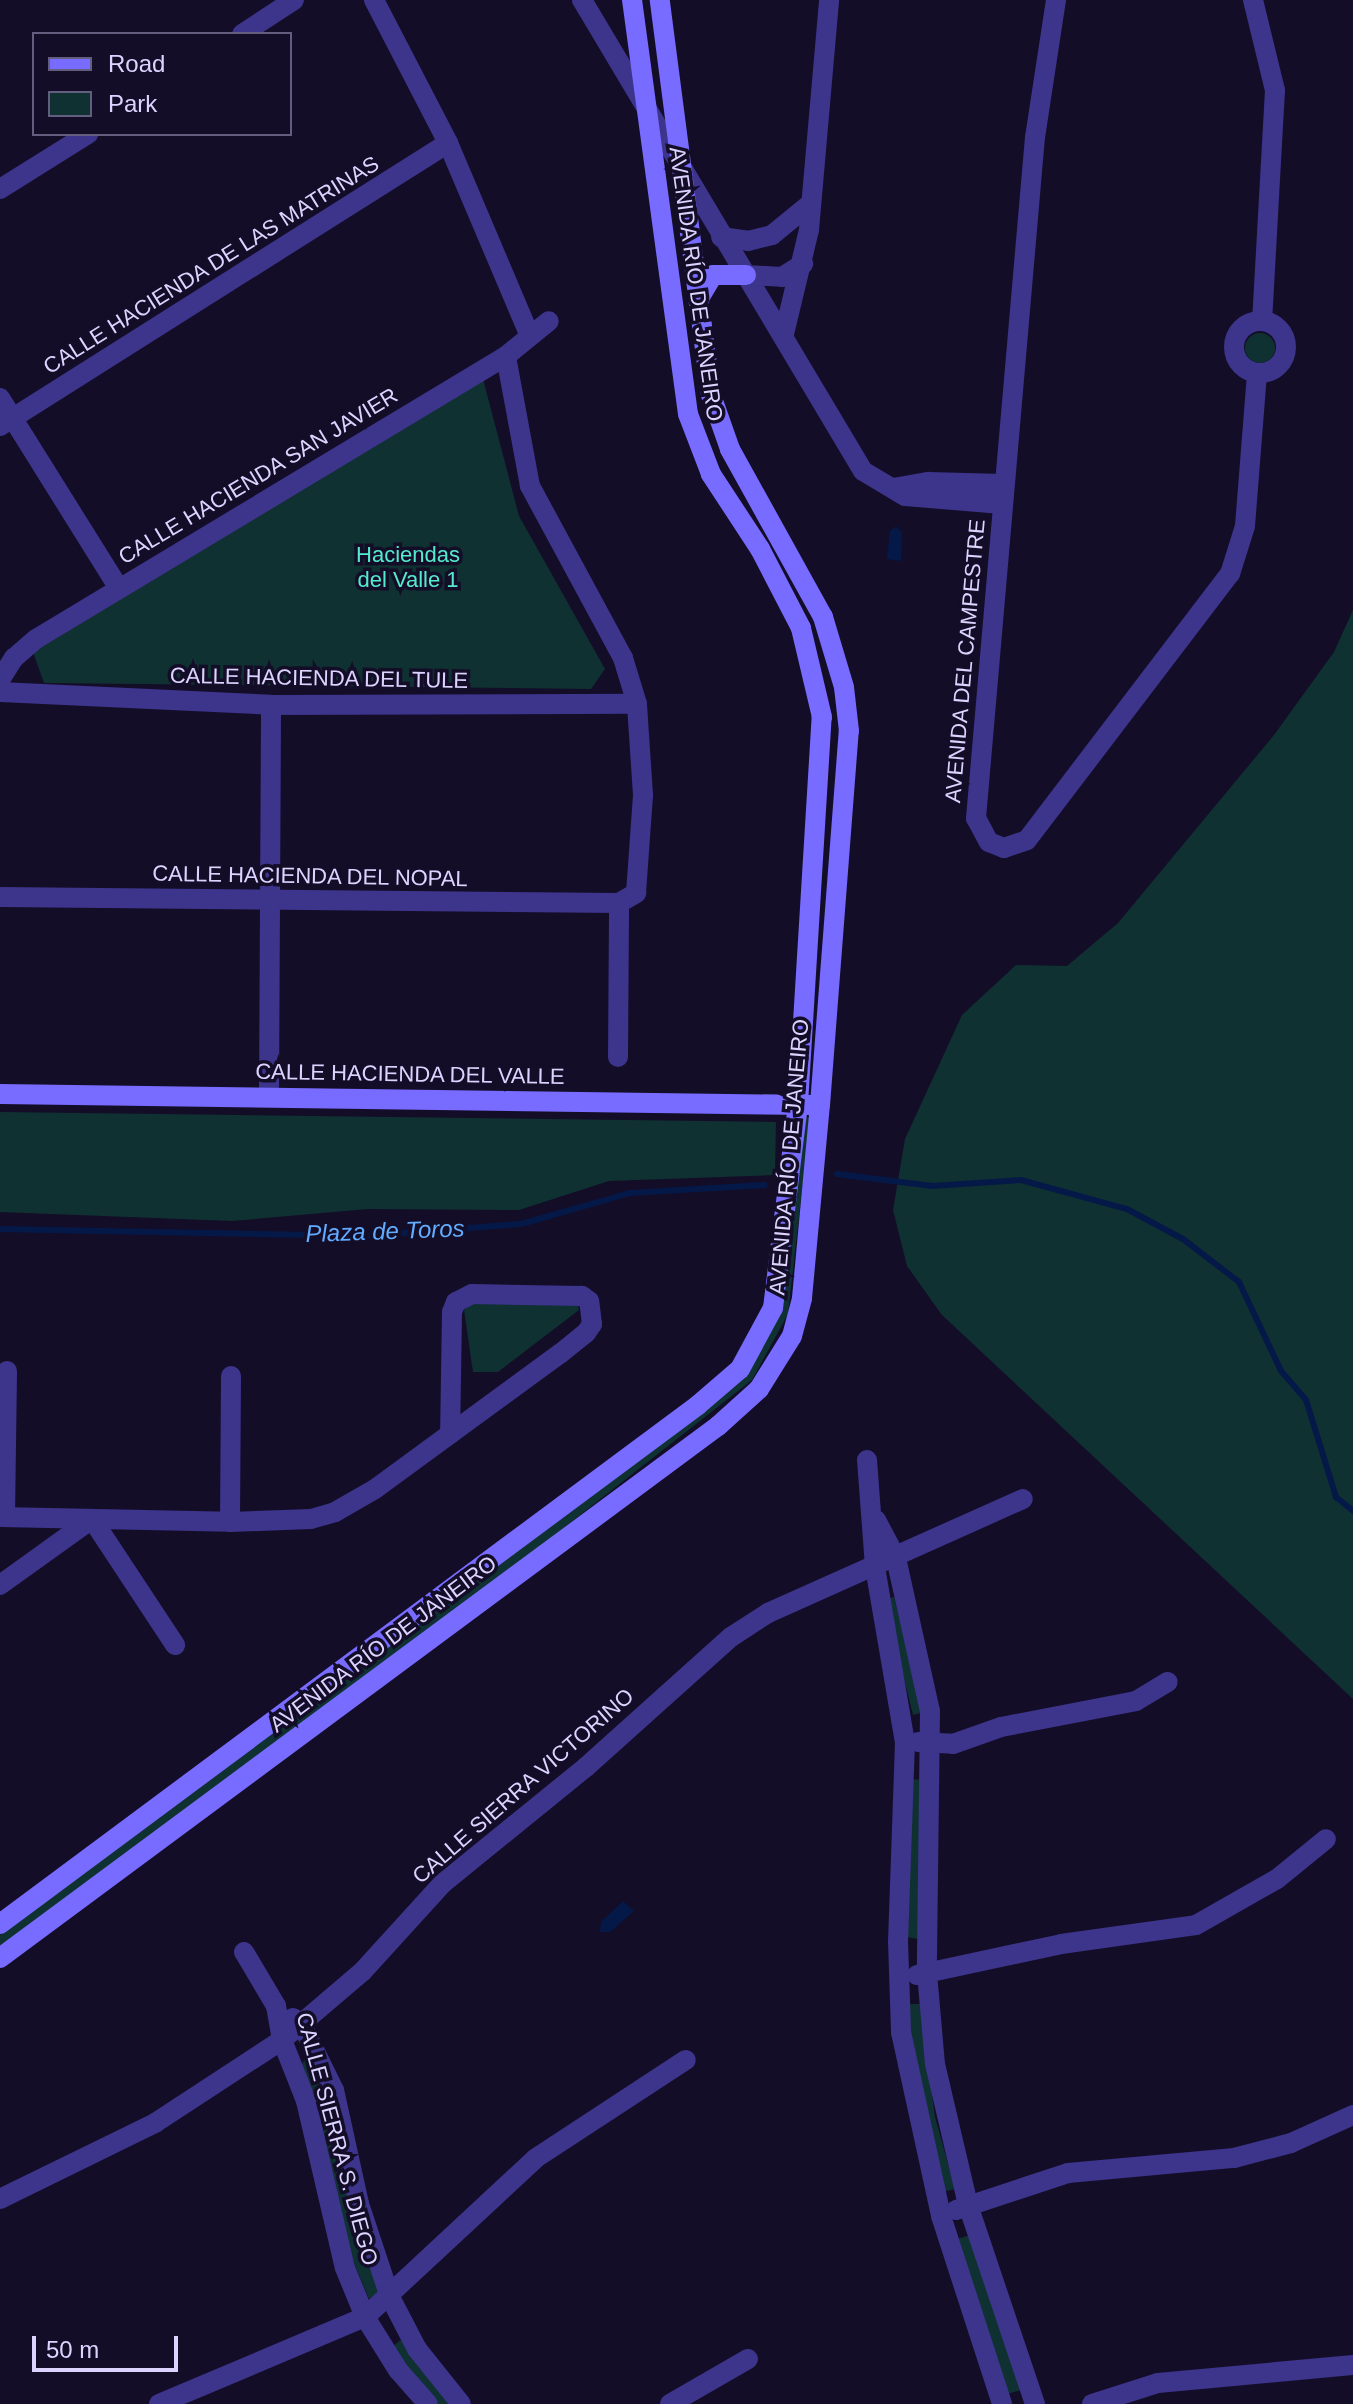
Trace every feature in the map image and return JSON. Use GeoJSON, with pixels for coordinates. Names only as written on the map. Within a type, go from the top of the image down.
{"type":"FeatureCollection","features":[{"type":"Feature","properties":{"kind":"main road","name":"AVENIDA RÍO DE JANEIRO"},"geometry":{"type":"LineString","coordinates":[[0,1924],[740,1369],[773,1308],[798,1104],[822,749],[817,687],[801,628],[760,549],[711,474],[688,414],[632,0]]}},
{"type":"Feature","properties":{"kind":"main road"},"geometry":{"type":"LineString","coordinates":[[660,0],[682,174]]}},
{"type":"Feature","properties":{"kind":"main road","name":"AVENIDA RÍO DE JANEIRO"},"geometry":{"type":"LineString","coordinates":[[0,1958],[718,1426],[759,1389],[792,1336],[802,1298],[849,731],[844,687],[823,617],[721,428],[698,300],[682,174]]}},
{"type":"Feature","properties":{"kind":"main road"},"geometry":{"type":"LineString","coordinates":[[698,300],[713,275],[746,275]]}},
{"type":"Feature","properties":{"kind":"main road","name":"CALLE HACIENDA DEL VALLE"},"geometry":{"type":"LineString","coordinates":[[0,1094],[820,1105]]}},
{"type":"Feature","properties":{"kind":"street"},"geometry":{"type":"LineString","coordinates":[[245,32],[294,0]]}},
{"type":"Feature","properties":{"kind":"street"},"geometry":{"type":"LineString","coordinates":[[374,0],[448,143],[530,336]]}},
{"type":"Feature","properties":{"kind":"street"},"geometry":{"type":"LineString","coordinates":[[582,0],[682,174]]}},
{"type":"Feature","properties":{"kind":"street"},"geometry":{"type":"LineString","coordinates":[[784,334],[803,264],[829,0]]}},
{"type":"Feature","properties":{"kind":"street","name":"AVENIDA DEL CAMPESTRE"},"geometry":{"type":"LineString","coordinates":[[1056,0],[1035,137],[976,818],[989,842],[1004,848],[1027,840],[1230,574],[1245,526],[1257,373]]}},
{"type":"Feature","properties":{"kind":"street"},"geometry":{"type":"LineString","coordinates":[[1253,0],[1269,55],[1276,122],[1262,321]]}},
{"type":"Feature","properties":{"kind":"street"},"geometry":{"type":"LineString","coordinates":[[0,189],[85,136]]}},
{"type":"Feature","properties":{"kind":"street","name":"CALLE HACIENDA DE LAS MATRINAS"},"geometry":{"type":"LineString","coordinates":[[6,423],[448,143]]}},
{"type":"Feature","properties":{"kind":"street","name":"AVENIDA RÍO DE JANEIRO"},"geometry":{"type":"LineString","coordinates":[[682,174],[784,334],[863,471],[893,488],[920,482],[1003,494]]}},
{"type":"Feature","properties":{"kind":"street","name":"AVENIDA RÍO DE JANEIRO"},"geometry":{"type":"LineString","coordinates":[[721,237],[748,241],[772,235],[810,204]]}},
{"type":"Feature","properties":{"kind":"street"},"geometry":{"type":"LineString","coordinates":[[746,275],[772,279],[803,264]]}},
{"type":"Feature","properties":{"kind":"street","name":"CALLE HACIENDA SAN JAVIER"},"geometry":{"type":"LineString","coordinates":[[0,680],[25,647],[118,587],[506,356],[549,321]]}},
{"type":"Feature","properties":{"kind":"street"},"geometry":{"type":"LineString","coordinates":[[1262,321],[1276,326],[1286,346],[1278,366],[1257,373],[1242,366],[1233,344],[1246,324],[1262,321]]}},
{"type":"Feature","properties":{"kind":"street"},"geometry":{"type":"LineString","coordinates":[[506,356],[530,486],[623,658],[637,704],[643,746],[640,884],[619,903],[618,1057]]}},
{"type":"Feature","properties":{"kind":"street"},"geometry":{"type":"LineString","coordinates":[[0,398],[6,423],[118,587]]}},
{"type":"Feature","properties":{"kind":"street","name":"CALLE HACIENDA DEL TULE"},"geometry":{"type":"LineString","coordinates":[[0,692],[271,705],[637,704]]}},
{"type":"Feature","properties":{"kind":"street"},"geometry":{"type":"LineString","coordinates":[[269,1096],[271,705]]}},
{"type":"Feature","properties":{"kind":"street","name":"CALLE HACIENDA DEL NOPAL"},"geometry":{"type":"LineString","coordinates":[[0,897],[619,903]]}},
{"type":"Feature","properties":{"kind":"street"},"geometry":{"type":"LineString","coordinates":[[7,1371],[3,1517],[230,1522],[311,1519],[335,1512],[450,1434],[586,1333],[592,1324],[589,1301],[582,1296],[472,1294],[456,1302],[450,1434]]}},
{"type":"Feature","properties":{"kind":"street"},"geometry":{"type":"LineString","coordinates":[[230,1522],[231,1376]]}},
{"type":"Feature","properties":{"kind":"street"},"geometry":{"type":"LineString","coordinates":[[867,1460],[875,1518],[875,1567],[905,1742],[898,1978],[909,2085],[941,2216],[1002,2404]]}},
{"type":"Feature","properties":{"kind":"street","name":"CALLE SIERRA VICTORINO"},"geometry":{"type":"LineString","coordinates":[[0,2199],[155,2123],[282,2040],[362,1972],[442,1884],[586,1767],[731,1637],[768,1613],[1023,1499]]}},
{"type":"Feature","properties":{"kind":"street"},"geometry":{"type":"LineString","coordinates":[[875,1518],[896,1558],[930,1711],[927,1973],[935,2064],[968,2205],[1035,2404]]}},
{"type":"Feature","properties":{"kind":"street"},"geometry":{"type":"LineString","coordinates":[[0,1585],[92,1519]]}},
{"type":"Feature","properties":{"kind":"street"},"geometry":{"type":"LineString","coordinates":[[92,1519],[175,1645]]}},
{"type":"Feature","properties":{"kind":"street"},"geometry":{"type":"LineString","coordinates":[[905,1742],[953,1744],[1001,1727],[1136,1701],[1168,1682]]}},
{"type":"Feature","properties":{"kind":"street"},"geometry":{"type":"LineString","coordinates":[[898,1978],[1061,1944],[1196,1925],[1277,1879],[1326,1839]]}},
{"type":"Feature","properties":{"kind":"street","name":"CALLE SIERRA S. DIEGO"},"geometry":{"type":"LineString","coordinates":[[244,1952],[276,2006],[282,2040],[306,2101],[330,2214],[365,2317],[398,2370],[428,2404]]}},
{"type":"Feature","properties":{"kind":"street","name":"CALLE SIERRA S. DIEGO"},"geometry":{"type":"LineString","coordinates":[[276,2006],[301,2023],[334,2090],[359,2204],[390,2297],[417,2349],[461,2404]]}},
{"type":"Feature","properties":{"kind":"street"},"geometry":{"type":"LineString","coordinates":[[159,2404],[365,2317],[536,2158],[686,2060]]}},
{"type":"Feature","properties":{"kind":"street"},"geometry":{"type":"LineString","coordinates":[[941,2216],[1068,2173],[1234,2158],[1291,2143],[1353,2115]]}},
{"type":"Feature","properties":{"kind":"street"},"geometry":{"type":"LineString","coordinates":[[670,2404],[748,2359]]}},
{"type":"Feature","properties":{"kind":"street"},"geometry":{"type":"LineString","coordinates":[[1092,2404],[1158,2383],[1353,2365]]}},
{"type":"Feature","properties":{"kind":"green space"},"geometry":{"type":"Polygon","coordinates":[[[1260,333],[1271,337],[1275,348],[1271,359],[1260,363],[1249,359],[1245,348],[1249,337],[1260,333]]]}},
{"type":"Feature","properties":{"kind":"green space","name":"Haciendas del Valle 1"},"geometry":{"type":"Polygon","coordinates":[[[483,379],[519,516],[605,669],[591,689],[44,683],[33,652],[483,379]]]}},
{"type":"Feature","properties":{"kind":"green space"},"geometry":{"type":"Polygon","coordinates":[[[1353,610],[1353,1699],[942,1315],[907,1266],[893,1210],[905,1139],[962,1015],[1016,965],[1067,966],[1118,923],[1274,735],[1334,652],[1353,610]]]}},
{"type":"Feature","properties":{"kind":"green space"},"geometry":{"type":"Polygon","coordinates":[[[0,1112],[776,1122],[775,1175],[609,1181],[519,1210],[368,1209],[232,1221],[0,1212],[0,1112]]]}},
{"type":"Feature","properties":{"kind":"green space"},"geometry":{"type":"Polygon","coordinates":[[[805,1115],[810,1119],[788,1314],[752,1380],[514,1567],[0,1947],[0,1935],[750,1367],[805,1115]]]}},
{"type":"Feature","properties":{"kind":"green space"},"geometry":{"type":"Polygon","coordinates":[[[483,1291],[575,1295],[579,1310],[498,1372],[473,1372],[464,1310],[483,1291]]]}},
{"type":"Feature","properties":{"kind":"green space"},"geometry":{"type":"Polygon","coordinates":[[[894,1597],[923,1712],[913,1715],[884,1599],[894,1597]]]}},
{"type":"Feature","properties":{"kind":"green space"},"geometry":{"type":"Polygon","coordinates":[[[910,1779],[923,1780],[918,1939],[907,1937],[910,1779]]]}},
{"type":"Feature","properties":{"kind":"green space"},"geometry":{"type":"Polygon","coordinates":[[[907,2004],[920,2004],[935,2117],[955,2189],[942,2192],[914,2069],[907,2004]]]}},
{"type":"Feature","properties":{"kind":"green space"},"geometry":{"type":"Polygon","coordinates":[[[305,2059],[318,2061],[383,2291],[369,2299],[352,2258],[300,2067],[305,2059]]]}},
{"type":"Feature","properties":{"kind":"green space"},"geometry":{"type":"Polygon","coordinates":[[[970,2235],[1022,2390],[1003,2395],[954,2240],[970,2235]]]}},
{"type":"Feature","properties":{"kind":"green space"},"geometry":{"type":"Polygon","coordinates":[[[403,2338],[458,2404],[435,2404],[392,2347],[403,2338]]]}},
{"type":"Feature","properties":{"kind":"water"},"geometry":{"type":"Polygon","coordinates":[[[896,526],[902,533],[901,561],[887,559],[890,531],[896,526]]]}},
{"type":"Feature","properties":{"kind":"water"},"geometry":{"type":"Polygon","coordinates":[[[623,1901],[634,1911],[610,1932],[600,1932],[601,1922],[623,1901]]]}},
{"type":"Feature","properties":{"kind":"waterway","name":"Plaza de Toros"},"geometry":{"type":"LineString","coordinates":[[837,1174],[932,1186],[1021,1180],[1127,1209],[1183,1239],[1239,1282],[1281,1371],[1306,1400],[1336,1497],[1353,1511]]}},
{"type":"Feature","properties":{"kind":"waterway","name":"Plaza de Toros"},"geometry":{"type":"LineString","coordinates":[[0,1229],[367,1236],[521,1224],[630,1193],[765,1185]]}}]}
